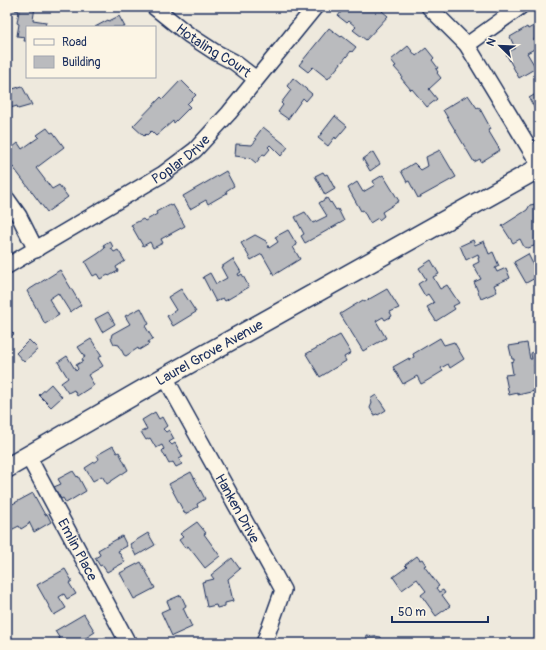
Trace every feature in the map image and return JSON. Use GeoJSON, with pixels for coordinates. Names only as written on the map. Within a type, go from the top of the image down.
{"type":"FeatureCollection","features":[{"type":"Feature","properties":{"kind":"street","name":"Hotaling Court"},"geometry":{"type":"LineString","coordinates":[[154,7],[188,35],[234,62],[256,79]]}},
{"type":"Feature","properties":{"kind":"street","name":"Poplar Drive"},"geometry":{"type":"LineString","coordinates":[[7,266],[163,174],[182,161],[195,150],[229,113],[315,7]]}},
{"type":"Feature","properties":{"kind":"street"},"geometry":{"type":"LineString","coordinates":[[429,7],[467,45],[539,164]]}},
{"type":"Feature","properties":{"kind":"street"},"geometry":{"type":"LineString","coordinates":[[467,45],[520,7]]}},
{"type":"Feature","properties":{"kind":"street","name":"Laurel Grove Avenue"},"geometry":{"type":"LineString","coordinates":[[7,468],[165,377],[539,168]]}},
{"type":"Feature","properties":{"kind":"street"},"geometry":{"type":"LineString","coordinates":[[7,199],[19,216],[36,250]]}},
{"type":"Feature","properties":{"kind":"street","name":"Hanken Drive"},"geometry":{"type":"LineString","coordinates":[[165,377],[283,590],[264,643]]}},
{"type":"Feature","properties":{"kind":"street","name":"Emlin Place"},"geometry":{"type":"LineString","coordinates":[[28,456],[128,643]]}},
{"type":"Feature","properties":{"kind":"building"},"geometry":{"type":"Polygon","coordinates":[[[15,7],[35,7],[33,20],[46,22],[45,26],[26,26],[26,41],[24,41],[25,37],[17,36],[19,11],[15,10],[15,7]]]}},
{"type":"Feature","properties":{"kind":"building"},"geometry":{"type":"Polygon","coordinates":[[[345,7],[380,7],[388,16],[366,40],[353,30],[356,27],[349,21],[347,23],[338,16],[345,7]]]}},
{"type":"Feature","properties":{"kind":"building"},"geometry":{"type":"Polygon","coordinates":[[[119,16],[124,26],[97,26],[108,20],[109,21],[119,16]]]}},
{"type":"Feature","properties":{"kind":"building"},"geometry":{"type":"Polygon","coordinates":[[[539,23],[539,36],[534,39],[538,47],[527,53],[536,68],[519,78],[506,54],[515,48],[510,37],[527,27],[528,29],[539,23]]]}},
{"type":"Feature","properties":{"kind":"building"},"geometry":{"type":"Polygon","coordinates":[[[329,28],[356,47],[328,79],[313,67],[308,72],[299,65],[329,28]]]}},
{"type":"Feature","properties":{"kind":"building"},"geometry":{"type":"Polygon","coordinates":[[[408,46],[416,56],[426,48],[434,58],[432,60],[438,68],[436,69],[438,72],[437,73],[441,78],[429,89],[437,99],[427,107],[401,78],[402,76],[394,67],[396,66],[391,60],[408,46]]]}},
{"type":"Feature","properties":{"kind":"building"},"geometry":{"type":"Polygon","coordinates":[[[293,78],[312,94],[306,101],[303,98],[288,119],[278,112],[283,105],[281,103],[291,90],[287,86],[293,78]]]}},
{"type":"Feature","properties":{"kind":"building"},"geometry":{"type":"Polygon","coordinates":[[[181,80],[196,95],[187,104],[190,107],[174,123],[173,121],[156,136],[151,131],[144,136],[133,126],[161,97],[163,99],[181,80]]]}},
{"type":"Feature","properties":{"kind":"building"},"geometry":{"type":"Polygon","coordinates":[[[12,85],[13,89],[22,86],[32,105],[18,109],[17,106],[7,109],[7,87],[12,85]]]}},
{"type":"Feature","properties":{"kind":"building"},"geometry":{"type":"Polygon","coordinates":[[[539,92],[539,113],[537,113],[529,98],[539,92]]]}},
{"type":"Feature","properties":{"kind":"building"},"geometry":{"type":"Polygon","coordinates":[[[468,95],[477,108],[479,107],[491,129],[488,130],[500,150],[481,162],[480,159],[474,162],[443,110],[468,95]]]}},
{"type":"Feature","properties":{"kind":"building"},"geometry":{"type":"Polygon","coordinates":[[[335,116],[347,126],[328,146],[318,138],[335,116]]]}},
{"type":"Feature","properties":{"kind":"building"},"geometry":{"type":"Polygon","coordinates":[[[263,127],[288,147],[281,156],[270,145],[268,147],[270,149],[265,155],[263,154],[256,163],[250,158],[235,156],[236,144],[252,145],[263,127]]]}},
{"type":"Feature","properties":{"kind":"building"},"geometry":{"type":"Polygon","coordinates":[[[47,128],[51,133],[53,132],[64,147],[36,168],[52,189],[59,185],[68,197],[47,212],[13,167],[8,171],[7,152],[18,143],[22,149],[39,137],[37,135],[47,128]]]}},
{"type":"Feature","properties":{"kind":"building"},"geometry":{"type":"Polygon","coordinates":[[[440,150],[456,177],[418,198],[409,181],[407,182],[401,171],[414,163],[421,170],[428,166],[426,157],[440,150]]]}},
{"type":"Feature","properties":{"kind":"building"},"geometry":{"type":"Polygon","coordinates":[[[373,152],[380,164],[370,171],[363,159],[373,152]]]}},
{"type":"Feature","properties":{"kind":"building"},"geometry":{"type":"Polygon","coordinates":[[[226,171],[234,186],[226,191],[227,193],[208,204],[206,200],[190,209],[183,196],[226,171]]]}},
{"type":"Feature","properties":{"kind":"building"},"geometry":{"type":"Polygon","coordinates":[[[323,172],[325,175],[327,174],[335,189],[325,195],[315,176],[323,172]]]}},
{"type":"Feature","properties":{"kind":"building"},"geometry":{"type":"Polygon","coordinates":[[[383,175],[399,201],[382,212],[384,216],[379,220],[378,218],[370,223],[363,210],[361,211],[348,188],[357,182],[363,192],[375,185],[373,181],[383,175]]]}},
{"type":"Feature","properties":{"kind":"building"},"geometry":{"type":"Polygon","coordinates":[[[327,198],[336,210],[338,209],[344,221],[305,243],[301,236],[304,234],[295,217],[305,212],[313,223],[327,216],[319,203],[327,198]]]}},
{"type":"Feature","properties":{"kind":"building"},"geometry":{"type":"Polygon","coordinates":[[[170,204],[171,206],[173,205],[185,226],[161,239],[163,243],[153,248],[150,242],[143,246],[131,225],[143,219],[145,221],[157,214],[156,212],[170,204]]]}},
{"type":"Feature","properties":{"kind":"building"},"geometry":{"type":"Polygon","coordinates":[[[535,204],[537,206],[539,205],[539,240],[534,246],[528,248],[524,247],[520,239],[513,243],[502,226],[527,210],[530,205],[535,204]]]}},
{"type":"Feature","properties":{"kind":"building"},"geometry":{"type":"Polygon","coordinates":[[[288,230],[297,245],[293,247],[300,259],[274,275],[262,254],[251,260],[241,243],[255,235],[266,241],[269,248],[278,242],[275,237],[288,230]]]}},
{"type":"Feature","properties":{"kind":"building"},"geometry":{"type":"Polygon","coordinates":[[[473,240],[475,245],[484,241],[489,254],[493,252],[499,266],[495,268],[497,272],[506,268],[510,278],[494,285],[497,292],[481,299],[474,282],[481,279],[473,265],[479,262],[478,254],[466,260],[460,246],[473,240]]]}},
{"type":"Feature","properties":{"kind":"building"},"geometry":{"type":"Polygon","coordinates":[[[110,241],[113,247],[111,248],[114,252],[118,250],[125,261],[116,267],[118,271],[100,279],[97,274],[93,276],[85,262],[105,248],[103,245],[110,241]]]}},
{"type":"Feature","properties":{"kind":"building"},"geometry":{"type":"Polygon","coordinates":[[[528,254],[539,276],[526,283],[514,262],[528,254]]]}},
{"type":"Feature","properties":{"kind":"building"},"geometry":{"type":"Polygon","coordinates":[[[233,259],[241,272],[238,274],[239,276],[242,274],[249,287],[225,301],[223,298],[216,302],[203,277],[210,273],[216,284],[227,278],[221,267],[233,259]]]}},
{"type":"Feature","properties":{"kind":"building"},"geometry":{"type":"Polygon","coordinates":[[[431,260],[439,274],[433,277],[440,289],[447,285],[459,303],[453,306],[455,309],[436,321],[427,307],[434,303],[428,294],[425,296],[418,284],[426,279],[419,268],[431,260]]]}},
{"type":"Feature","properties":{"kind":"building"},"geometry":{"type":"Polygon","coordinates":[[[60,270],[81,305],[70,312],[58,293],[49,299],[59,315],[45,324],[27,291],[60,270]]]}},
{"type":"Feature","properties":{"kind":"building"},"geometry":{"type":"Polygon","coordinates":[[[181,289],[196,312],[173,326],[167,316],[176,310],[168,297],[181,289]]]}},
{"type":"Feature","properties":{"kind":"building"},"geometry":{"type":"Polygon","coordinates":[[[387,289],[399,308],[390,312],[392,316],[385,320],[383,317],[376,321],[386,338],[363,351],[340,314],[363,300],[364,302],[387,289]]]}},
{"type":"Feature","properties":{"kind":"building"},"geometry":{"type":"Polygon","coordinates":[[[141,308],[149,324],[145,326],[153,339],[148,342],[149,344],[139,350],[138,348],[126,356],[119,345],[114,344],[111,338],[112,334],[130,324],[125,316],[141,308]]]}},
{"type":"Feature","properties":{"kind":"building"},"geometry":{"type":"Polygon","coordinates":[[[108,312],[115,324],[102,332],[95,319],[108,312]]]}},
{"type":"Feature","properties":{"kind":"building"},"geometry":{"type":"Polygon","coordinates":[[[7,327],[14,334],[7,340],[7,327]]]}},
{"type":"Feature","properties":{"kind":"building"},"geometry":{"type":"Polygon","coordinates":[[[340,335],[351,353],[344,357],[346,361],[320,377],[306,354],[340,335]]]}},
{"type":"Feature","properties":{"kind":"building"},"geometry":{"type":"Polygon","coordinates":[[[440,338],[444,345],[454,342],[464,359],[450,368],[448,364],[441,368],[443,371],[421,384],[417,376],[403,384],[393,367],[409,358],[409,360],[414,357],[413,354],[440,338]]]}},
{"type":"Feature","properties":{"kind":"building"},"geometry":{"type":"Polygon","coordinates":[[[91,339],[102,356],[98,358],[103,366],[88,375],[94,385],[77,396],[74,390],[68,393],[61,383],[68,378],[58,362],[67,356],[76,371],[78,369],[76,365],[83,361],[82,359],[85,357],[78,347],[91,339]]]}},
{"type":"Feature","properties":{"kind":"building"},"geometry":{"type":"Polygon","coordinates":[[[29,340],[38,349],[24,362],[16,353],[29,340]]]}},
{"type":"Feature","properties":{"kind":"building"},"geometry":{"type":"Polygon","coordinates":[[[527,343],[530,359],[532,359],[532,352],[536,350],[539,351],[539,366],[534,365],[537,372],[539,390],[518,395],[518,393],[509,395],[505,375],[513,374],[511,362],[514,361],[514,359],[512,359],[509,346],[527,343]]]}},
{"type":"Feature","properties":{"kind":"building"},"geometry":{"type":"Polygon","coordinates":[[[51,384],[62,397],[51,407],[39,395],[51,384]]]}},
{"type":"Feature","properties":{"kind":"building"},"geometry":{"type":"Polygon","coordinates":[[[376,395],[386,410],[378,415],[374,415],[370,408],[372,403],[370,399],[376,395]]]}},
{"type":"Feature","properties":{"kind":"building"},"geometry":{"type":"Polygon","coordinates":[[[155,412],[159,419],[162,417],[167,426],[163,429],[166,432],[169,430],[174,439],[169,442],[172,445],[175,443],[183,457],[179,459],[182,464],[176,467],[173,462],[169,464],[162,451],[164,449],[162,445],[156,448],[150,438],[146,440],[141,432],[147,429],[142,420],[155,412]]]}},
{"type":"Feature","properties":{"kind":"building"},"geometry":{"type":"Polygon","coordinates":[[[113,446],[117,453],[119,452],[128,470],[107,484],[102,476],[93,481],[85,468],[99,459],[97,455],[113,446]]]}},
{"type":"Feature","properties":{"kind":"building"},"geometry":{"type":"Polygon","coordinates":[[[73,471],[77,477],[78,476],[86,491],[66,503],[63,498],[61,499],[54,487],[61,484],[58,479],[73,471]]]}},
{"type":"Feature","properties":{"kind":"building"},"geometry":{"type":"Polygon","coordinates":[[[191,472],[205,499],[197,504],[198,507],[185,514],[169,484],[191,472]]]}},
{"type":"Feature","properties":{"kind":"building"},"geometry":{"type":"Polygon","coordinates":[[[33,493],[45,515],[47,514],[51,522],[34,532],[29,522],[29,524],[21,529],[19,526],[11,530],[9,525],[7,526],[7,507],[33,493]]]}},
{"type":"Feature","properties":{"kind":"building"},"geometry":{"type":"Polygon","coordinates":[[[197,522],[206,533],[204,534],[220,556],[205,568],[188,546],[185,548],[179,540],[183,537],[180,534],[197,522]]]}},
{"type":"Feature","properties":{"kind":"building"},"geometry":{"type":"Polygon","coordinates":[[[148,533],[155,545],[136,556],[130,544],[148,533]]]}},
{"type":"Feature","properties":{"kind":"building"},"geometry":{"type":"Polygon","coordinates":[[[122,536],[127,546],[118,551],[125,562],[107,572],[102,565],[100,566],[95,558],[100,555],[98,550],[122,536]]]}},
{"type":"Feature","properties":{"kind":"building"},"geometry":{"type":"Polygon","coordinates":[[[417,556],[420,560],[422,559],[426,565],[424,566],[439,586],[436,588],[439,592],[443,590],[445,593],[442,595],[450,606],[436,616],[421,595],[426,591],[417,579],[402,590],[393,577],[407,567],[405,565],[417,556]]]}},
{"type":"Feature","properties":{"kind":"building"},"geometry":{"type":"Polygon","coordinates":[[[232,558],[240,569],[228,579],[233,601],[225,603],[225,606],[217,608],[216,605],[207,607],[202,582],[214,579],[211,575],[232,558]]]}},
{"type":"Feature","properties":{"kind":"building"},"geometry":{"type":"Polygon","coordinates":[[[141,562],[155,588],[134,599],[120,573],[141,562]]]}},
{"type":"Feature","properties":{"kind":"building"},"geometry":{"type":"Polygon","coordinates":[[[65,569],[72,581],[69,583],[76,594],[67,599],[64,594],[59,597],[66,608],[54,615],[37,585],[65,569]]]}},
{"type":"Feature","properties":{"kind":"building"},"geometry":{"type":"Polygon","coordinates":[[[181,595],[186,606],[183,608],[192,627],[172,636],[161,612],[170,608],[167,601],[181,595]]]}},
{"type":"Feature","properties":{"kind":"building"},"geometry":{"type":"Polygon","coordinates":[[[84,614],[95,632],[78,643],[60,643],[58,640],[60,639],[55,631],[84,614]]]}},
{"type":"Feature","properties":{"kind":"building"},"geometry":{"type":"Polygon","coordinates":[[[367,635],[381,637],[381,643],[366,643],[367,635]]]}},
{"type":"Feature","properties":{"kind":"building"},"geometry":{"type":"Polygon","coordinates":[[[106,638],[109,643],[98,643],[106,638]]]}}]}
